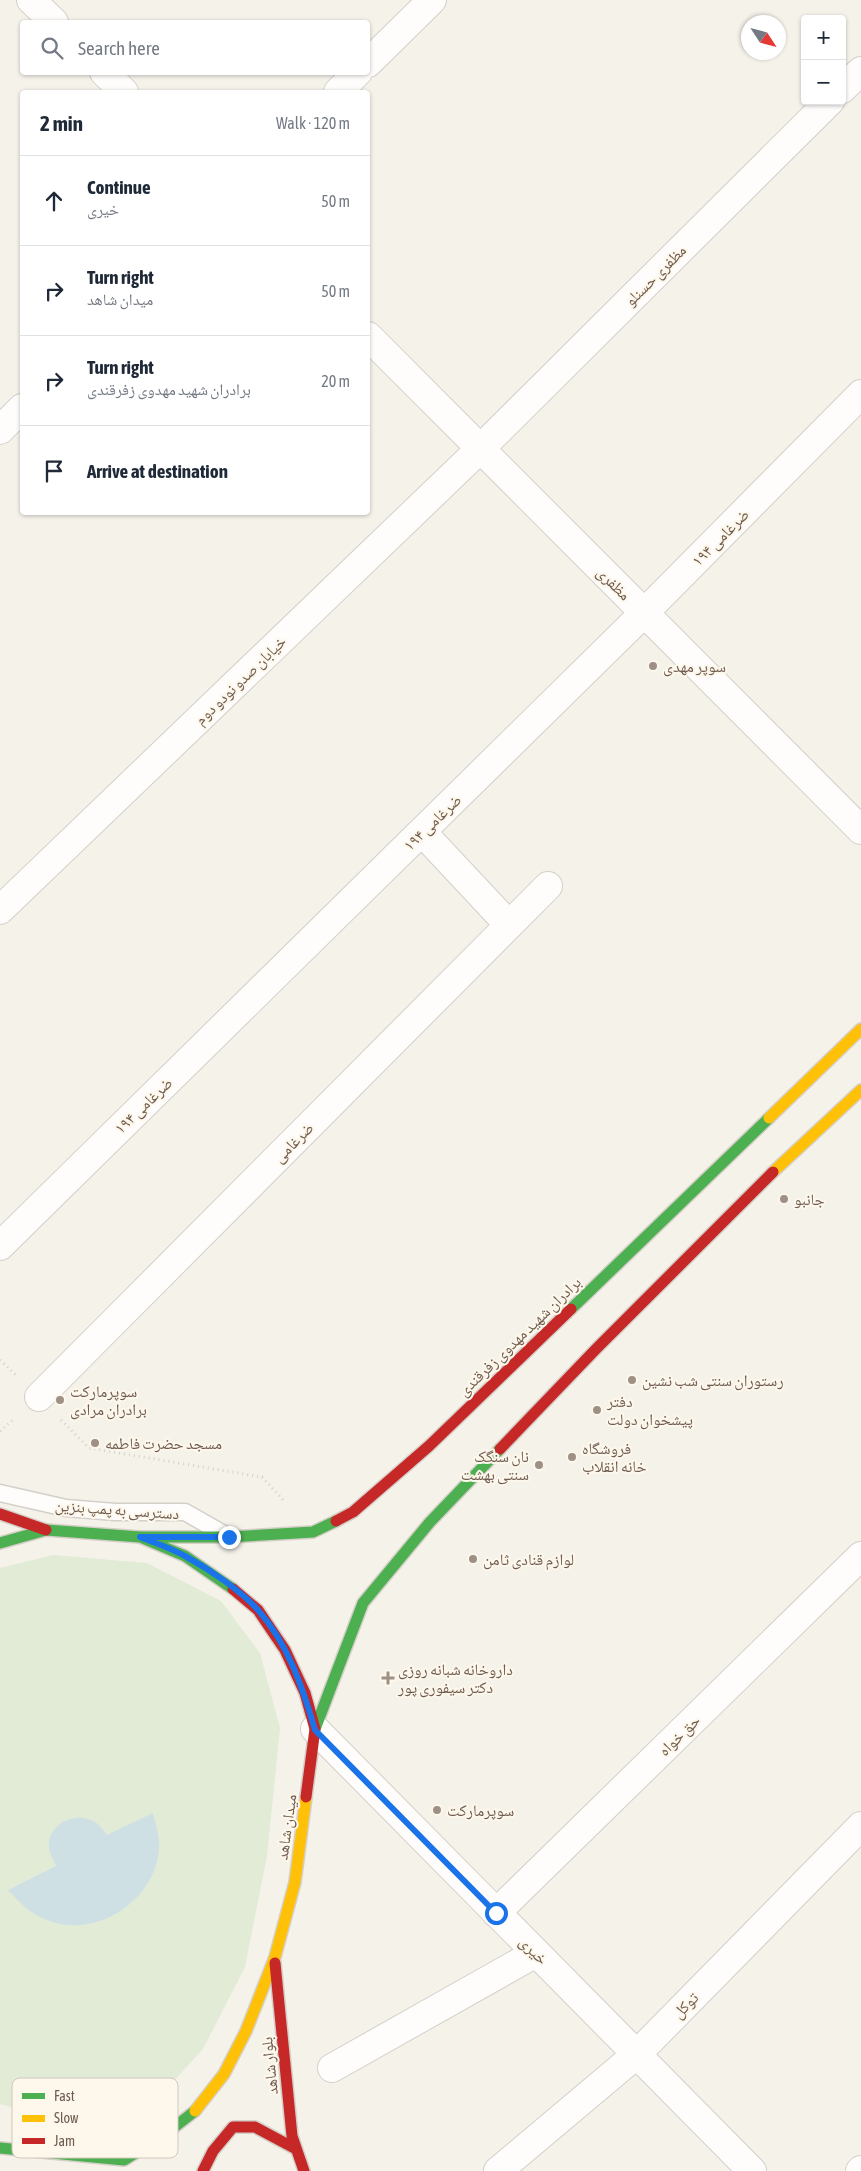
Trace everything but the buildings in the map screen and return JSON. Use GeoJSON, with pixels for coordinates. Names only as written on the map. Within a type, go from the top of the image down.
{"type":"FeatureCollection","features":[{"type":"Feature","properties":{"kind":"main road","name":"برادران شهید مهدوی زفرقندی"},"geometry":{"type":"LineString","coordinates":[[140,1537],[229,1537],[313,1532],[353,1512],[429,1446],[861,1028]]}},
{"type":"Feature","properties":{"kind":"main road"},"geometry":{"type":"LineString","coordinates":[[315,1730],[363,1603],[430,1522],[596,1349],[800,1144],[861,1090]]}},
{"type":"Feature","properties":{"kind":"main road"},"geometry":{"type":"LineString","coordinates":[[0,1514],[46,1530]]}},
{"type":"Feature","properties":{"kind":"main road","name":"میدان شاهد"},"geometry":{"type":"LineString","coordinates":[[0,1543],[46,1530],[140,1537],[192,1560],[221,1579],[258,1610],[285,1650],[305,1693],[315,1730],[295,1882],[275,1957],[246,2031],[224,2074],[200,2107],[178,2124]]}},
{"type":"Feature","properties":{"kind":"main road","name":"بلوار شاهد"},"geometry":{"type":"LineString","coordinates":[[275,1957],[292,2136],[304,2171]]}},
{"type":"Feature","properties":{"kind":"main road"},"geometry":{"type":"LineString","coordinates":[[203,2171],[213,2151],[233,2127],[255,2127],[296,2149]]}},
{"type":"Feature","properties":{"kind":"main road","name":"میدان شاهد"},"geometry":{"type":"LineString","coordinates":[[85,2158],[128,2163],[134,2158]]}},
{"type":"Feature","properties":{"kind":"street"},"geometry":{"type":"LineString","coordinates":[[31,0],[52,20]]}},
{"type":"Feature","properties":{"kind":"street"},"geometry":{"type":"LineString","coordinates":[[370,61],[432,0]]}},
{"type":"Feature","properties":{"kind":"street"},"geometry":{"type":"LineString","coordinates":[[846,85],[861,70]]}},
{"type":"Feature","properties":{"kind":"street"},"geometry":{"type":"LineString","coordinates":[[107,75],[122,90]]}},
{"type":"Feature","properties":{"kind":"street"},"geometry":{"type":"LineString","coordinates":[[340,90],[355,75]]}},
{"type":"Feature","properties":{"kind":"street","name":"مظفری حسنلو"},"geometry":{"type":"LineString","coordinates":[[480,449],[826,105]]}},
{"type":"Feature","properties":{"kind":"street","name":"مظفری"},"geometry":{"type":"LineString","coordinates":[[370,338],[861,830]]}},
{"type":"Feature","properties":{"kind":"street","name":"ضرغامی ۱۹۴"},"geometry":{"type":"LineString","coordinates":[[0,1246],[644,613],[861,394]]}},
{"type":"Feature","properties":{"kind":"street"},"geometry":{"type":"LineString","coordinates":[[0,430],[20,410]]}},
{"type":"Feature","properties":{"kind":"street","name":"خیابان صدو نودو دوم"},"geometry":{"type":"LineString","coordinates":[[0,910],[480,449]]}},
{"type":"Feature","properties":{"kind":"street"},"geometry":{"type":"LineString","coordinates":[[422,832],[509,925]]}},
{"type":"Feature","properties":{"kind":"street","name":"ضرغامی"},"geometry":{"type":"LineString","coordinates":[[38,1397],[548,886]]}},
{"type":"Feature","properties":{"kind":"street","name":"حق خواه"},"geometry":{"type":"LineString","coordinates":[[496,1913],[861,1556]]}},
{"type":"Feature","properties":{"kind":"street","name":"خیری"},"geometry":{"type":"LineString","coordinates":[[315,1730],[752,2171]]}},
{"type":"Feature","properties":{"kind":"street","name":"توکل"},"geometry":{"type":"LineString","coordinates":[[498,2171],[637,2054],[861,1826]]}},
{"type":"Feature","properties":{"kind":"street"},"geometry":{"type":"LineString","coordinates":[[332,2068],[536,1952]]}},
{"type":"Feature","properties":{"kind":"lane","name":"دسترسی به پمپ بنزین"},"geometry":{"type":"LineString","coordinates":[[0,1493],[66,1508],[115,1512],[184,1512],[229,1537]]}},
{"type":"Feature","properties":{"kind":"path"},"geometry":{"type":"LineString","coordinates":[[0,1360],[89,1448],[262,1477],[313,1532]]}},
{"type":"Feature","properties":{"kind":"green space"},"geometry":{"type":"Polygon","coordinates":[[[53,1555],[147,1563],[221,1601],[260,1653],[280,1728],[267,1856],[245,1967],[203,2049],[177,2078],[12,2078],[12,2107],[0,2104],[0,1568],[53,1555]]]}},
{"type":"Feature","properties":{"kind":"shaded area"},"geometry":{"type":"Polygon","coordinates":[[[153,1813],[159,1840],[157,1860],[150,1879],[139,1895],[124,1909],[106,1919],[87,1924],[67,1925],[47,1920],[30,1911],[8,1890],[56,1866],[50,1852],[49,1843],[54,1829],[59,1824],[72,1818],[86,1818],[97,1824],[107,1835],[153,1813]]]}},
{"type":"Feature","properties":{"kind":"traffic: fast"},"geometry":{"type":"LineString","coordinates":[[571,1309],[769,1118]]}},
{"type":"Feature","properties":{"kind":"traffic: fast"},"geometry":{"type":"LineString","coordinates":[[315,1729],[363,1603],[430,1522],[500,1449]]}},
{"type":"Feature","properties":{"kind":"traffic: fast"},"geometry":{"type":"LineString","coordinates":[[140,1537],[229,1537],[313,1532],[336,1521]]}},
{"type":"Feature","properties":{"kind":"traffic: fast"},"geometry":{"type":"LineString","coordinates":[[0,1543],[46,1530],[140,1537],[185,1556],[233,1589]]}},
{"type":"Feature","properties":{"kind":"traffic: fast"},"geometry":{"type":"LineString","coordinates":[[178,2124],[195,2111]]}},
{"type":"Feature","properties":{"kind":"traffic: fast"},"geometry":{"type":"LineString","coordinates":[[0,2148],[12,2149]]}},
{"type":"Feature","properties":{"kind":"traffic: fast"},"geometry":{"type":"LineString","coordinates":[[103,2158],[124,2160],[127,2158]]}},
{"type":"Feature","properties":{"kind":"traffic: slow"},"geometry":{"type":"LineString","coordinates":[[769,1118],[861,1029]]}},
{"type":"Feature","properties":{"kind":"traffic: slow"},"geometry":{"type":"LineString","coordinates":[[773,1172],[861,1090]]}},
{"type":"Feature","properties":{"kind":"traffic: slow"},"geometry":{"type":"LineString","coordinates":[[195,2111],[224,2074],[246,2031],[275,1957],[295,1882],[306,1797]]}},
{"type":"Feature","properties":{"kind":"traffic: jam"},"geometry":{"type":"LineString","coordinates":[[500,1449],[596,1349],[773,1172]]}},
{"type":"Feature","properties":{"kind":"traffic: jam"},"geometry":{"type":"LineString","coordinates":[[336,1521],[353,1512],[429,1446],[571,1309]]}},
{"type":"Feature","properties":{"kind":"traffic: jam"},"geometry":{"type":"LineString","coordinates":[[0,1514],[46,1530]]}},
{"type":"Feature","properties":{"kind":"traffic: jam"},"geometry":{"type":"LineString","coordinates":[[233,1589],[258,1610],[285,1650],[305,1693],[315,1729],[306,1797]]}},
{"type":"Feature","properties":{"kind":"traffic: jam"},"geometry":{"type":"LineString","coordinates":[[275,1963],[292,2136],[304,2171]]}},
{"type":"Feature","properties":{"kind":"traffic: jam"},"geometry":{"type":"LineString","coordinates":[[203,2171],[213,2151],[233,2127],[255,2127],[296,2149]]}},
{"type":"Feature","properties":{"kind":"place","name":"سوپر مهدی"},"geometry":{"type":"Point","coordinates":[653,666]}},
{"type":"Feature","properties":{"kind":"place","name":"جانبو"},"geometry":{"type":"Point","coordinates":[784,1199]}},
{"type":"Feature","properties":{"kind":"place","name":"رستوران سنتی شب نشین"},"geometry":{"type":"Point","coordinates":[632,1380]}},
{"type":"Feature","properties":{"kind":"place","name":"سوپرمارکت برادران مرادی"},"geometry":{"type":"Point","coordinates":[60,1400]}},
{"type":"Feature","properties":{"kind":"place","name":"دفتر پیشخوان دولت"},"geometry":{"type":"Point","coordinates":[597,1410]}},
{"type":"Feature","properties":{"kind":"place","name":"مسجد حضرت فاطمه"},"geometry":{"type":"Point","coordinates":[95,1443]}},
{"type":"Feature","properties":{"kind":"place","name":"فروشگاه خانه انقلاب"},"geometry":{"type":"Point","coordinates":[572,1457]}},
{"type":"Feature","properties":{"kind":"place","name":"نان سنگک سنتی بهشت"},"geometry":{"type":"Point","coordinates":[539,1465]}},
{"type":"Feature","properties":{"kind":"place","name":"لوازم قنادی ثامن"},"geometry":{"type":"Point","coordinates":[473,1559]}},
{"type":"Feature","properties":{"kind":"place","name":"داروخانه شبانه روزی دکتر سیفوری پور"},"geometry":{"type":"Point","coordinates":[388,1678]}},
{"type":"Feature","properties":{"kind":"place","name":"سوپرمارکت"},"geometry":{"type":"Point","coordinates":[437,1810]}},
{"type":"Feature","properties":{"kind":"route"},"geometry":{"type":"LineString","coordinates":[[229,1537],[140,1537],[185,1556],[221,1579],[258,1610],[285,1650],[305,1693],[315,1730],[496,1913]]}}]}
